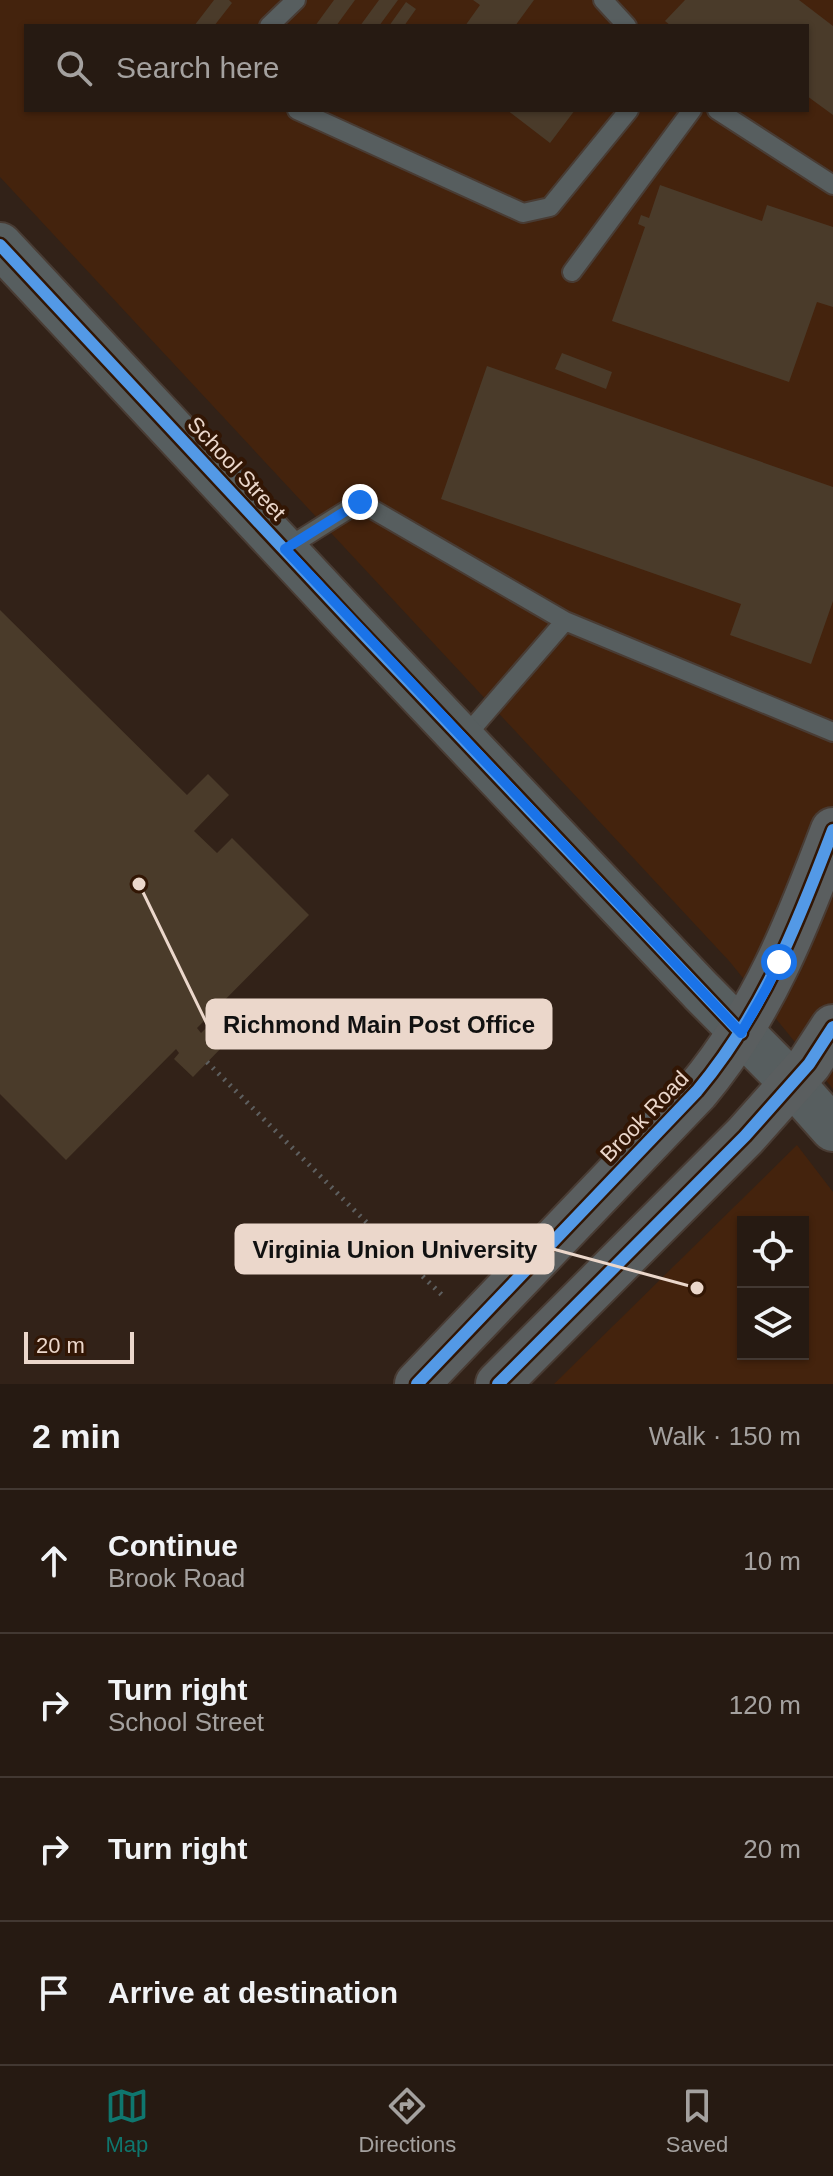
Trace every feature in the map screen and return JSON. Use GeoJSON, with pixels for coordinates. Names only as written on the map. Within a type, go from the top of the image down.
{"type":"FeatureCollection","features":[{"type":"Feature","properties":{"kind":"main road","name":"Brook Road"},"geometry":{"type":"LineString","coordinates":[[417,1384],[697,1091],[741,1033],[766,989],[804,906],[833,830]]}},
{"type":"Feature","properties":{"kind":"main road"},"geometry":{"type":"LineString","coordinates":[[498,1384],[745,1136],[793,1084],[833,1027]]}},
{"type":"Feature","properties":{"kind":"street","name":"School Street"},"geometry":{"type":"LineString","coordinates":[[0,245],[833,1129]]}},
{"type":"Feature","properties":{"kind":"lane"},"geometry":{"type":"LineString","coordinates":[[271,24],[296,0]]}},
{"type":"Feature","properties":{"kind":"lane"},"geometry":{"type":"LineString","coordinates":[[603,0],[625,24]]}},
{"type":"Feature","properties":{"kind":"lane"},"geometry":{"type":"LineString","coordinates":[[301,112],[523,213],[550,207],[627,112]]}},
{"type":"Feature","properties":{"kind":"lane"},"geometry":{"type":"LineString","coordinates":[[572,272],[691,112]]}},
{"type":"Feature","properties":{"kind":"lane"},"geometry":{"type":"LineString","coordinates":[[720,112],[833,185]]}},
{"type":"Feature","properties":{"kind":"lane"},"geometry":{"type":"LineString","coordinates":[[285,549],[360,502],[565,621],[833,732]]}},
{"type":"Feature","properties":{"kind":"lane"},"geometry":{"type":"LineString","coordinates":[[463,739],[565,621]]}},
{"type":"Feature","properties":{"kind":"path"},"geometry":{"type":"LineString","coordinates":[[207,1062],[442,1295]]}},
{"type":"Feature","properties":{"kind":"shaded area"},"geometry":{"type":"Polygon","coordinates":[[[0,0],[833,0],[833,1089],[730,962],[0,177],[0,0]]]}},
{"type":"Feature","properties":{"kind":"shaded area"},"geometry":{"type":"Polygon","coordinates":[[[797,1145],[833,1192],[833,1384],[554,1384],[797,1145]]]}},
{"type":"Feature","properties":{"kind":"building"},"geometry":{"type":"Polygon","coordinates":[[[214,0],[229,0],[232,3],[216,24],[196,24],[214,0]]]}},
{"type":"Feature","properties":{"kind":"building"},"geometry":{"type":"Polygon","coordinates":[[[334,0],[355,0],[337,24],[316,24],[334,0]]]}},
{"type":"Feature","properties":{"kind":"building"},"geometry":{"type":"Polygon","coordinates":[[[379,0],[398,0],[380,24],[361,24],[379,0]]]}},
{"type":"Feature","properties":{"kind":"building"},"geometry":{"type":"Polygon","coordinates":[[[473,0],[534,0],[516,24],[466,24],[480,5],[473,0]]]}},
{"type":"Feature","properties":{"kind":"building"},"geometry":{"type":"Polygon","coordinates":[[[685,0],[799,0],[833,26],[833,115],[809,97],[809,24],[669,24],[665,21],[685,0]]]}},
{"type":"Feature","properties":{"kind":"building"},"geometry":{"type":"Polygon","coordinates":[[[406,2],[416,9],[405,24],[390,24],[406,2]]]}},
{"type":"Feature","properties":{"kind":"building"},"geometry":{"type":"Polygon","coordinates":[[[510,112],[573,112],[550,143],[510,112]]]}},
{"type":"Feature","properties":{"kind":"building"},"geometry":{"type":"Polygon","coordinates":[[[660,185],[762,221],[767,205],[833,227],[833,307],[817,302],[789,382],[612,321],[645,227],[638,224],[641,215],[649,218],[660,185]]]}},
{"type":"Feature","properties":{"kind":"building"},"geometry":{"type":"Polygon","coordinates":[[[562,353],[612,372],[606,389],[555,369],[562,353]]]}},
{"type":"Feature","properties":{"kind":"building"},"geometry":{"type":"Polygon","coordinates":[[[487,366],[833,487],[833,601],[811,664],[730,635],[741,604],[441,499],[487,366]]]}},
{"type":"Feature","properties":{"kind":"building"},"geometry":{"type":"Polygon","coordinates":[[[0,610],[187,795],[208,774],[229,795],[194,831],[217,853],[232,838],[309,915],[197,1028],[201,1033],[208,1026],[226,1043],[193,1077],[174,1059],[179,1053],[176,1049],[66,1160],[0,1094],[0,610]]]}},
{"type":"Feature","properties":{"kind":"cycle path"},"geometry":{"type":"LineString","coordinates":[[0,245],[741,1033]]}},
{"type":"Feature","properties":{"kind":"cycle path"},"geometry":{"type":"LineString","coordinates":[[417,1384],[697,1091],[720,1061],[760,999],[792,934],[833,830]]}},
{"type":"Feature","properties":{"kind":"cycle path"},"geometry":{"type":"LineString","coordinates":[[498,1384],[745,1136],[809,1064],[833,1027]]}},
{"type":"Feature","properties":{"kind":"place","name":"Richmond Main Post Office"},"geometry":{"type":"Point","coordinates":[139,884]}},
{"type":"Feature","properties":{"kind":"place","name":"Virginia Union University"},"geometry":{"type":"Point","coordinates":[697,1288]}},
{"type":"Feature","properties":{"kind":"route"},"geometry":{"type":"LineString","coordinates":[[360,502],[285,549],[741,1033],[779,962]]}}]}
